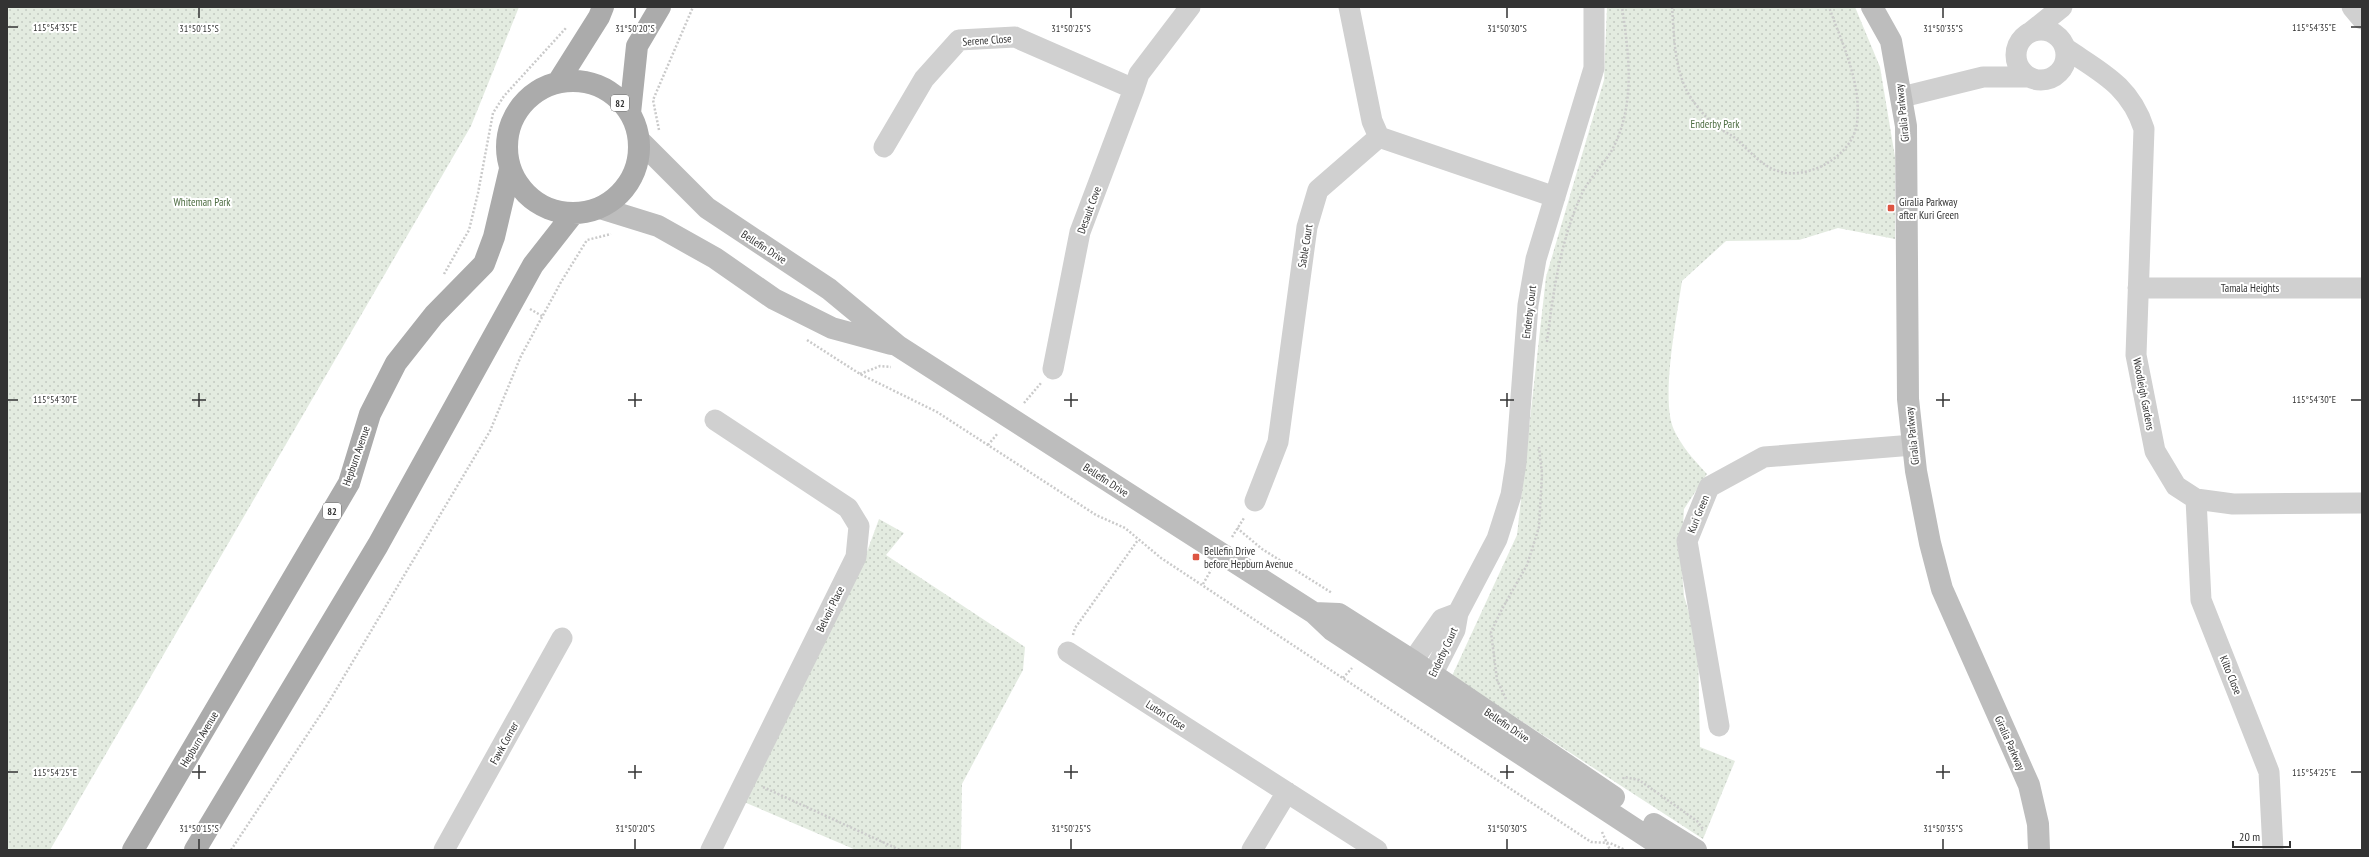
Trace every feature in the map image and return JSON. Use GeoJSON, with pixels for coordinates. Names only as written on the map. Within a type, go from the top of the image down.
{"type":"FeatureCollection","features":[{"type":"Feature","properties":{"kind":"main road"},"geometry":{"type":"LineString","coordinates":[[558,82],[599,17],[603,7]]}},
{"type":"Feature","properties":{"kind":"main road","name":"82"},"geometry":{"type":"LineString","coordinates":[[630,113],[611,93],[586,82],[558,82],[533,94],[515,114],[506,141],[510,168],[524,193],[546,209],[573,214],[600,208],[623,191],[636,167],[639,140],[630,113],[637,46],[660,7]]}},
{"type":"Feature","properties":{"kind":"main road","name":"Giralia Parkway"},"geometry":{"type":"LineString","coordinates":[[1872,7],[1892,42],[1906,126],[1908,399],[1916,471],[1930,543],[1942,588],[2029,785],[2038,824],[2039,850]]}},
{"type":"Feature","properties":{"kind":"main road","name":"Bellefin Drive"},"geometry":{"type":"LineString","coordinates":[[639,140],[706,208],[829,289],[898,346],[1314,613],[1332,630],[1407,668],[1643,835],[1664,845],[1696,850]]}},
{"type":"Feature","properties":{"kind":"main road","name":"Hepburn Avenue"},"geometry":{"type":"LineString","coordinates":[[132,850],[349,483],[370,414],[396,363],[434,315],[484,264],[494,237],[510,168]]}},
{"type":"Feature","properties":{"kind":"main road","name":"Bellefin Drive"},"geometry":{"type":"LineString","coordinates":[[600,208],[658,226],[715,258],[774,298],[832,328],[898,346]]}},
{"type":"Feature","properties":{"kind":"main road"},"geometry":{"type":"LineString","coordinates":[[195,850],[378,545],[533,265],[573,214]]}},
{"type":"Feature","properties":{"kind":"street","name":"Desault Cove"},"geometry":{"type":"LineString","coordinates":[[1054,369],[1080,232],[1139,74],[1190,7]]}},
{"type":"Feature","properties":{"kind":"street"},"geometry":{"type":"LineString","coordinates":[[1349,7],[1372,121],[1379,137],[1555,197]]}},
{"type":"Feature","properties":{"kind":"street","name":"Enderby Court"},"geometry":{"type":"LineString","coordinates":[[1428,682],[1455,630],[1458,613],[1497,540],[1511,495],[1516,463],[1528,306],[1536,259],[1594,68],[1594,7]]}},
{"type":"Feature","properties":{"kind":"street"},"geometry":{"type":"LineString","coordinates":[[2028,77],[2020,69],[2016,55],[2020,42],[2062,7]]}},
{"type":"Feature","properties":{"kind":"street"},"geometry":{"type":"LineString","coordinates":[[2060,72],[2066,60],[2064,45],[2070,7]]}},
{"type":"Feature","properties":{"kind":"street"},"geometry":{"type":"LineString","coordinates":[[2352,7],[2362,19]]}},
{"type":"Feature","properties":{"kind":"street"},"geometry":{"type":"LineString","coordinates":[[2031,32],[2045,30],[2052,32],[2064,45]]}},
{"type":"Feature","properties":{"kind":"street","name":"Serene Close"},"geometry":{"type":"LineString","coordinates":[[884,147],[924,79],[959,40],[1015,37],[1134,90]]}},
{"type":"Feature","properties":{"kind":"street","name":"Woodleigh Gardens"},"geometry":{"type":"LineString","coordinates":[[2064,45],[2117,83],[2128,96],[2144,129],[2136,354],[2155,451],[2176,486],[2196,499],[2233,504],[2362,503]]}},
{"type":"Feature","properties":{"kind":"street"},"geometry":{"type":"LineString","coordinates":[[1983,77],[2016,55]]}},
{"type":"Feature","properties":{"kind":"street"},"geometry":{"type":"LineString","coordinates":[[1902,97],[1983,77],[2028,77],[2046,80],[2060,72],[2102,73]]}},
{"type":"Feature","properties":{"kind":"street","name":"Sable Court"},"geometry":{"type":"LineString","coordinates":[[1255,501],[1278,442],[1307,228],[1318,190],[1379,137]]}},
{"type":"Feature","properties":{"kind":"street","name":"Tamala Heights"},"geometry":{"type":"LineString","coordinates":[[2138,288],[2362,288]]}},
{"type":"Feature","properties":{"kind":"street","name":"Belvoir Place"},"geometry":{"type":"LineString","coordinates":[[711,850],[856,557],[859,526],[848,508],[715,420]]}},
{"type":"Feature","properties":{"kind":"street","name":"Kuri Green"},"geometry":{"type":"LineString","coordinates":[[1719,726],[1687,541],[1709,487],[1764,457],[1913,445]]}},
{"type":"Feature","properties":{"kind":"street","name":"Kilto Close"},"geometry":{"type":"LineString","coordinates":[[2196,499],[2201,600],[2269,772],[2273,850]]}},
{"type":"Feature","properties":{"kind":"street","name":"Enderby Court"},"geometry":{"type":"LineString","coordinates":[[1407,668],[1442,619],[1458,613]]}},
{"type":"Feature","properties":{"kind":"street","name":"Fawk Corner"},"geometry":{"type":"LineString","coordinates":[[446,849],[562,638]]}},
{"type":"Feature","properties":{"kind":"street","name":"Luton Close"},"geometry":{"type":"LineString","coordinates":[[1068,652],[1377,850]]}},
{"type":"Feature","properties":{"kind":"street"},"geometry":{"type":"LineString","coordinates":[[1252,850],[1287,792]]}},
{"type":"Feature","properties":{"kind":"path"},"geometry":{"type":"LineString","coordinates":[[663,136],[659,130],[654,100],[693,7]]}},
{"type":"Feature","properties":{"kind":"path"},"geometry":{"type":"LineString","coordinates":[[1547,344],[1554,290],[1568,230],[1580,196],[1611,150],[1623,124],[1628,91],[1629,58],[1622,7]]}},
{"type":"Feature","properties":{"kind":"path"},"geometry":{"type":"LineString","coordinates":[[1672,7],[1676,59],[1685,88],[1698,106],[1718,127],[1731,134],[1764,164],[1778,172],[1793,173],[1811,171],[1835,160],[1847,146],[1857,125],[1857,96],[1849,61],[1829,7]]}},
{"type":"Feature","properties":{"kind":"path"},"geometry":{"type":"LineString","coordinates":[[441,279],[468,230],[478,193],[493,112],[504,96],[569,24]]}},
{"type":"Feature","properties":{"kind":"path"},"geometry":{"type":"LineString","coordinates":[[231,850],[327,705],[490,431],[521,356],[560,282],[587,240],[616,232]]}},
{"type":"Feature","properties":{"kind":"path"},"geometry":{"type":"LineString","coordinates":[[804,338],[860,374],[937,412],[1096,515],[1125,528],[1162,558],[1591,842],[1610,843],[1625,850]]}},
{"type":"Feature","properties":{"kind":"path"},"geometry":{"type":"LineString","coordinates":[[1010,418],[1054,369]]}},
{"type":"Feature","properties":{"kind":"path"},"geometry":{"type":"LineString","coordinates":[[1507,701],[1497,680],[1492,632],[1502,609],[1527,566],[1539,527],[1542,474],[1539,441]]}},
{"type":"Feature","properties":{"kind":"path"},"geometry":{"type":"LineString","coordinates":[[1222,554],[1255,501]]}},
{"type":"Feature","properties":{"kind":"path"},"geometry":{"type":"LineString","coordinates":[[1068,652],[1075,628],[1138,540]]}},
{"type":"Feature","properties":{"kind":"path"},"geometry":{"type":"LineString","coordinates":[[1618,775],[1624,777]]}},
{"type":"Feature","properties":{"kind":"path"},"geometry":{"type":"LineString","coordinates":[[746,780],[900,850]]}},
{"type":"Feature","properties":{"kind":"green space","name":"Whiteman Park"},"geometry":{"type":"Polygon","coordinates":[[[7,7],[519,7],[471,126],[50,850],[7,850],[7,7]]]}},
{"type":"Feature","properties":{"kind":"green space","name":"Enderby Park"},"geometry":{"type":"Polygon","coordinates":[[[1607,7],[1855,7],[1880,67],[1895,157],[1895,239],[1838,228],[1799,240],[1726,241],[1682,281],[1671,357],[1669,399],[1670,416],[1677,436],[1707,474],[1684,509],[1681,558],[1684,596],[1698,642],[1700,747],[1735,761],[1703,839],[1452,676],[1517,535],[1546,277],[1604,80],[1607,7]]]}},
{"type":"Feature","properties":{"kind":"green space"},"geometry":{"type":"Polygon","coordinates":[[[879,519],[904,533],[886,555],[1025,647],[1023,670],[962,784],[961,850],[856,850],[744,802],[865,557],[879,519]]]}},
{"type":"Feature","properties":{"kind":"place","name":"Giralia Parkway after Kuri Green"},"geometry":{"type":"Point","coordinates":[1891,208]}},
{"type":"Feature","properties":{"kind":"place","name":"Bellefin Drive before Hepburn Avenue"},"geometry":{"type":"Point","coordinates":[1196,557]}}]}
